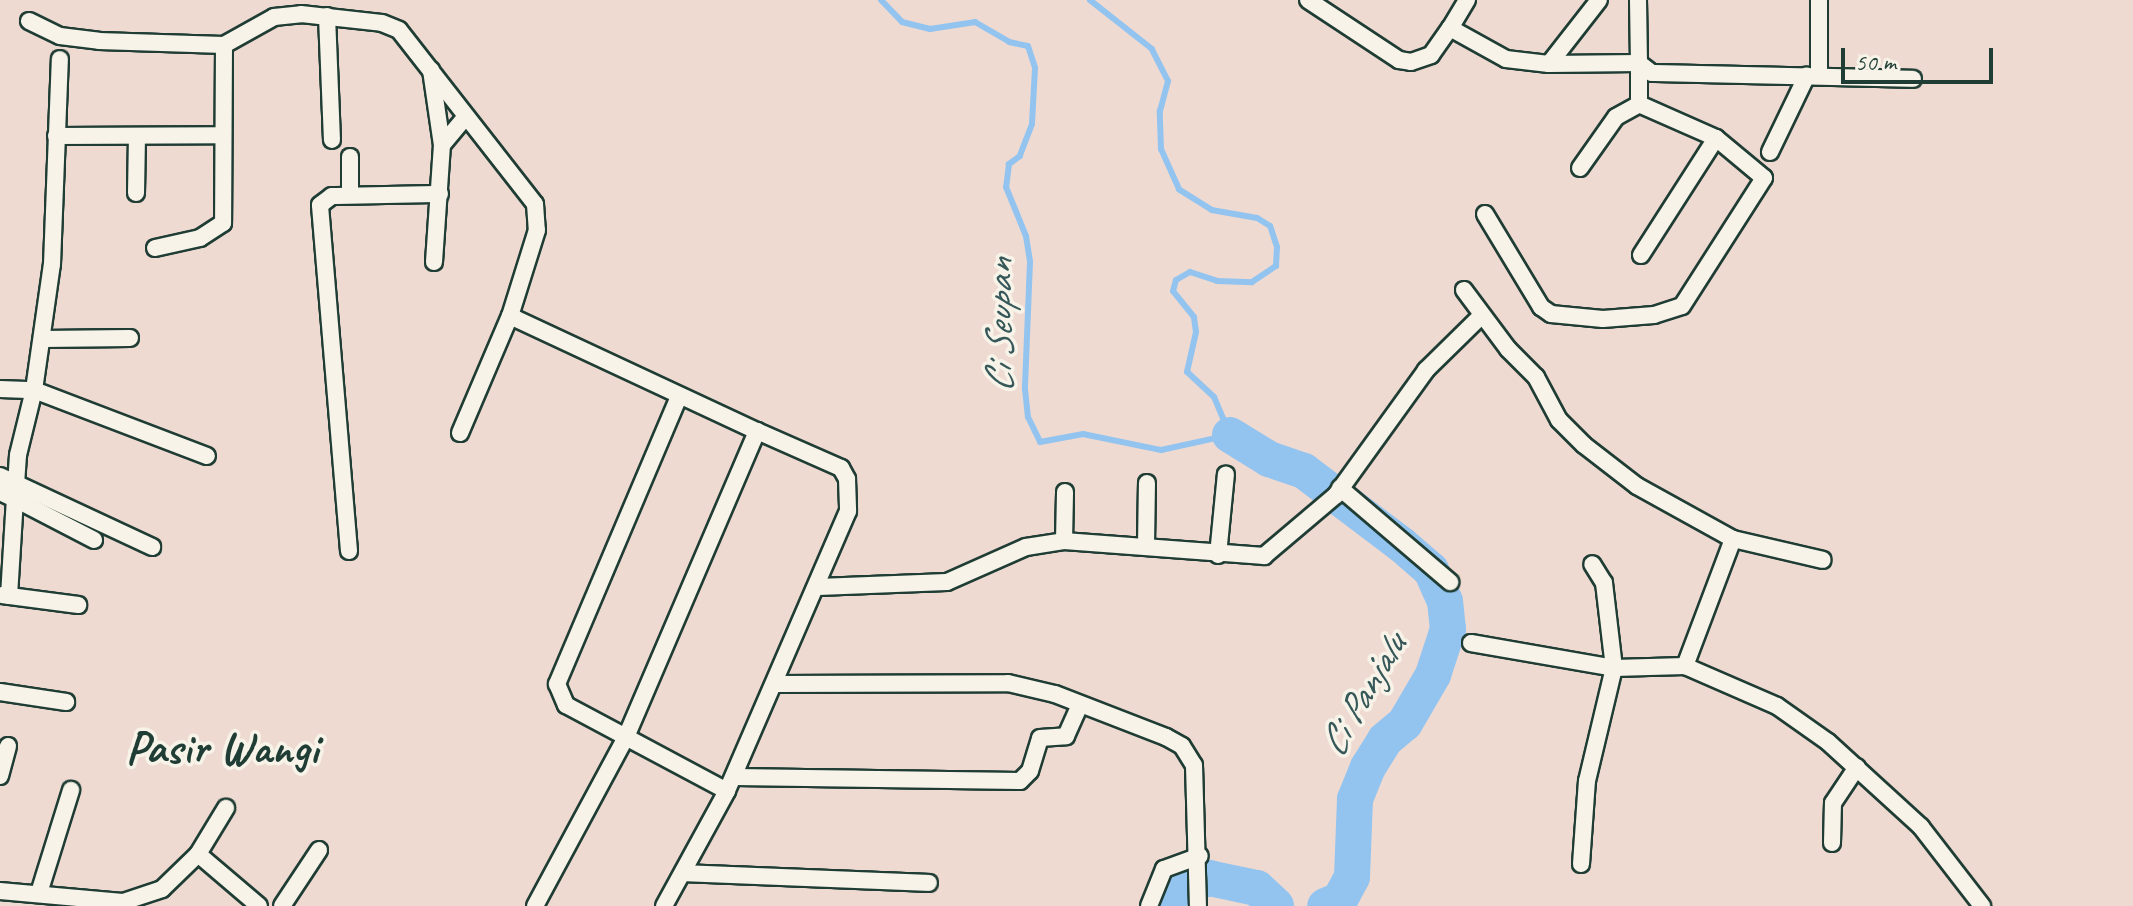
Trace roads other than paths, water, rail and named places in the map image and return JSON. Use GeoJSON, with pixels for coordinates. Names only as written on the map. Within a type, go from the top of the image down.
{"type":"FeatureCollection","features":[{"type":"Feature","properties":{"kind":"street"},"geometry":{"type":"LineString","coordinates":[[1308,0],[1399,60],[1411,62],[1431,55],[1467,0]]}},
{"type":"Feature","properties":{"kind":"street"},"geometry":{"type":"LineString","coordinates":[[1549,64],[1599,0]]}},
{"type":"Feature","properties":{"kind":"street"},"geometry":{"type":"LineString","coordinates":[[1638,0],[1639,104]]}},
{"type":"Feature","properties":{"kind":"street"},"geometry":{"type":"LineString","coordinates":[[1770,152],[1813,75],[1819,0]]}},
{"type":"Feature","properties":{"kind":"street"},"geometry":{"type":"LineString","coordinates":[[327,16],[332,140]]}},
{"type":"Feature","properties":{"kind":"street"},"geometry":{"type":"LineString","coordinates":[[29,21],[60,36],[224,45],[274,17],[327,16],[382,23],[399,30],[431,65],[465,118],[535,204],[539,216],[510,316],[460,433]]}},
{"type":"Feature","properties":{"kind":"street"},"geometry":{"type":"LineString","coordinates":[[1450,28],[1506,59],[1549,64],[1639,63],[1652,73],[1913,79]]}},
{"type":"Feature","properties":{"kind":"street"},"geometry":{"type":"LineString","coordinates":[[155,248],[200,238],[223,223],[224,45]]}},
{"type":"Feature","properties":{"kind":"street"},"geometry":{"type":"LineString","coordinates":[[60,59],[43,339],[34,390],[7,478],[4,595],[78,605]]}},
{"type":"Feature","properties":{"kind":"street"},"geometry":{"type":"LineString","coordinates":[[431,65],[442,145],[434,262]]}},
{"type":"Feature","properties":{"kind":"street"},"geometry":{"type":"LineString","coordinates":[[1485,214],[1541,307],[1551,314],[1603,319],[1670,312],[1682,306],[1764,178],[1716,138],[1639,104]]}},
{"type":"Feature","properties":{"kind":"street"},"geometry":{"type":"LineString","coordinates":[[1580,168],[1616,117],[1639,104]]}},
{"type":"Feature","properties":{"kind":"street"},"geometry":{"type":"LineString","coordinates":[[442,145],[465,118]]}},
{"type":"Feature","properties":{"kind":"street"},"geometry":{"type":"LineString","coordinates":[[56,136],[222,135]]}},
{"type":"Feature","properties":{"kind":"street"},"geometry":{"type":"LineString","coordinates":[[136,193],[137,136]]}},
{"type":"Feature","properties":{"kind":"street"},"geometry":{"type":"LineString","coordinates":[[1641,255],[1716,138]]}},
{"type":"Feature","properties":{"kind":"street"},"geometry":{"type":"LineString","coordinates":[[350,157],[350,194]]}},
{"type":"Feature","properties":{"kind":"street"},"geometry":{"type":"LineString","coordinates":[[349,551],[320,205],[325,198],[350,194],[440,194]]}},
{"type":"Feature","properties":{"kind":"street"},"geometry":{"type":"LineString","coordinates":[[1464,290],[1481,316],[1527,365],[1559,420],[1584,445],[1649,494],[1733,539],[1823,560]]}},
{"type":"Feature","properties":{"kind":"street"},"geometry":{"type":"LineString","coordinates":[[510,316],[679,397],[841,468],[847,479],[848,511],[818,587],[731,784],[664,906]]}},
{"type":"Feature","properties":{"kind":"street"},"geometry":{"type":"LineString","coordinates":[[818,587],[947,582],[1026,547],[1064,541],[1146,545],[1218,555],[1264,556],[1338,492],[1426,370],[1481,316]]}},
{"type":"Feature","properties":{"kind":"street"},"geometry":{"type":"LineString","coordinates":[[43,339],[130,338]]}},
{"type":"Feature","properties":{"kind":"street"},"geometry":{"type":"LineString","coordinates":[[0,389],[34,390],[207,456]]}},
{"type":"Feature","properties":{"kind":"street"},"geometry":{"type":"LineString","coordinates":[[679,397],[557,684],[566,705],[626,737],[731,784],[1020,781],[1030,771],[1040,738],[1066,736],[1080,705]]}},
{"type":"Feature","properties":{"kind":"street"},"geometry":{"type":"LineString","coordinates":[[535,906],[626,737],[757,431]]}},
{"type":"Feature","properties":{"kind":"street"},"geometry":{"type":"LineString","coordinates":[[1218,555],[1226,474]]}},
{"type":"Feature","properties":{"kind":"street"},"geometry":{"type":"LineString","coordinates":[[7,478],[152,547]]}},
{"type":"Feature","properties":{"kind":"street"},"geometry":{"type":"LineString","coordinates":[[1146,545],[1147,483]]}},
{"type":"Feature","properties":{"kind":"street"},"geometry":{"type":"LineString","coordinates":[[1064,541],[1065,492]]}},
{"type":"Feature","properties":{"kind":"street"},"geometry":{"type":"LineString","coordinates":[[1338,492],[1450,582]]}},
{"type":"Feature","properties":{"kind":"street"},"geometry":{"type":"LineString","coordinates":[[8,495],[94,540]]}},
{"type":"Feature","properties":{"kind":"street"},"geometry":{"type":"LineString","coordinates":[[1685,666],[1733,539]]}},
{"type":"Feature","properties":{"kind":"street"},"geometry":{"type":"LineString","coordinates":[[1581,864],[1587,781],[1614,668],[1604,583],[1592,564]]}},
{"type":"Feature","properties":{"kind":"street"},"geometry":{"type":"LineString","coordinates":[[1471,643],[1614,668],[1685,666],[1777,706],[1857,767],[1921,827],[1982,906]]}},
{"type":"Feature","properties":{"kind":"street"},"geometry":{"type":"LineString","coordinates":[[776,684],[1008,683],[1080,705],[1182,746],[1194,765],[1200,859],[1198,899]]}},
{"type":"Feature","properties":{"kind":"street"},"geometry":{"type":"LineString","coordinates":[[0,692],[66,702]]}},
{"type":"Feature","properties":{"kind":"street"},"geometry":{"type":"LineString","coordinates":[[0,776],[8,746]]}},
{"type":"Feature","properties":{"kind":"street"},"geometry":{"type":"LineString","coordinates":[[1832,843],[1835,799],[1857,767]]}},
{"type":"Feature","properties":{"kind":"street"},"geometry":{"type":"LineString","coordinates":[[49,898],[71,790]]}},
{"type":"Feature","properties":{"kind":"street"},"geometry":{"type":"LineString","coordinates":[[0,891],[49,898],[123,902],[148,897],[198,854],[226,808]]}},
{"type":"Feature","properties":{"kind":"street"},"geometry":{"type":"LineString","coordinates":[[282,906],[319,850]]}},
{"type":"Feature","properties":{"kind":"street"},"geometry":{"type":"LineString","coordinates":[[198,854],[259,906]]}},
{"type":"Feature","properties":{"kind":"street"},"geometry":{"type":"LineString","coordinates":[[1149,906],[1164,869],[1200,859]]}},
{"type":"Feature","properties":{"kind":"street"},"geometry":{"type":"LineString","coordinates":[[683,873],[929,883]]}},
{"type":"Feature","properties":{"kind":"waterway","name":"Ci Seupan"},"geometry":{"type":"LineString","coordinates":[[881,0],[902,22],[930,29],[975,22],[1009,42],[1028,46],[1035,68],[1032,124],[1020,156],[1009,164],[1006,187],[1026,236],[1030,262],[1025,389],[1028,417],[1040,442],[1083,434],[1161,450],[1230,435],[1214,397],[1187,372],[1196,332],[1194,317],[1173,291],[1176,280],[1190,272],[1217,281],[1252,282],[1276,266],[1277,247],[1270,226],[1257,218],[1212,210],[1179,189],[1161,149],[1160,111],[1168,81],[1152,49],[1090,0]]}},
{"type":"Feature","properties":{"kind":"waterway","name":"Ci Panjalu"},"geometry":{"type":"LineString","coordinates":[[1230,435],[1269,459],[1304,471],[1402,545],[1431,570],[1445,601],[1448,629],[1433,675],[1405,723],[1385,740],[1368,767],[1355,799],[1352,877],[1340,900],[1325,906]]}},
{"type":"Feature","properties":{"kind":"waterway","name":"Ci Panjalu"},"geometry":{"type":"LineString","coordinates":[[1167,906],[1172,892],[1209,878],[1257,888],[1276,906]]}},
{"type":"Feature","properties":{"kind":"district","name":"Pasir Wangi"},"geometry":{"type":"Point","coordinates":[222,748]}}]}
